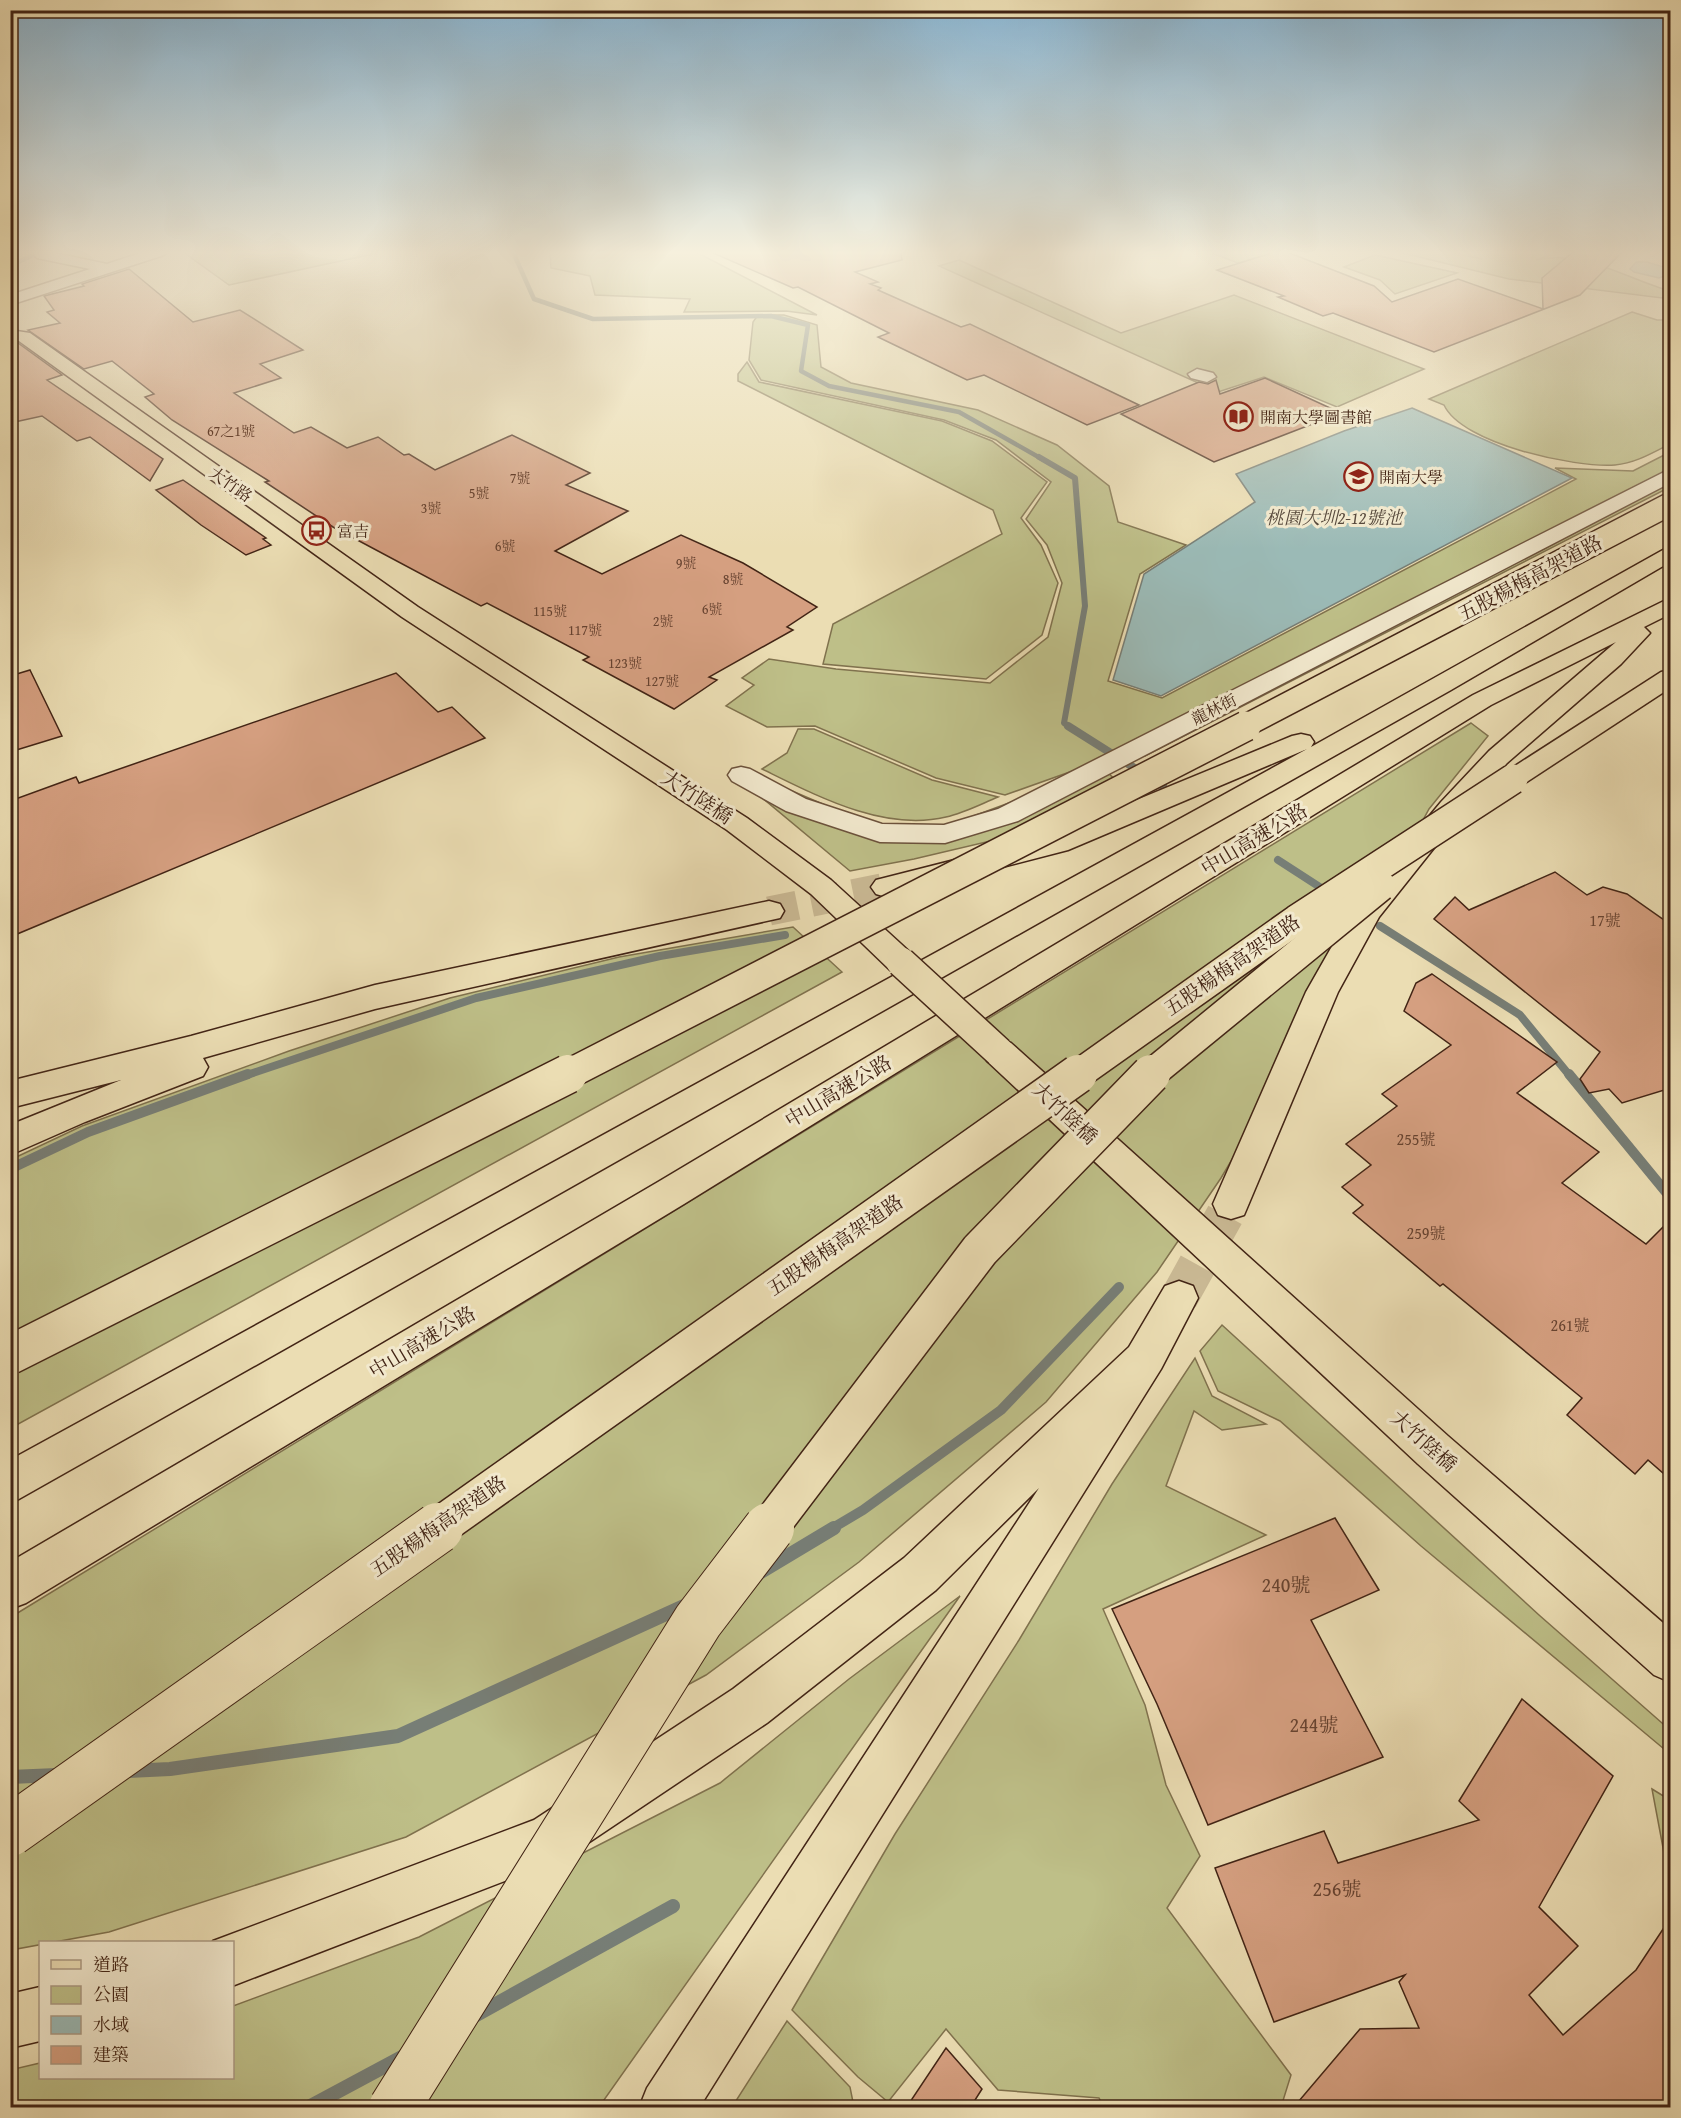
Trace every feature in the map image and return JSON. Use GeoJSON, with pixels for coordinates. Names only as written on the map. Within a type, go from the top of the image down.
{"type":"FeatureCollection","features":[{"type":"Feature","properties":{"kind":"main road","name":"大竹路"},"geometry":{"type":"LineString","coordinates":[[38,351],[440,630]]}},
{"type":"Feature","properties":{"kind":"main road","name":"五股楊梅高架道路"},"geometry":{"type":"LineString","coordinates":[[10,1355],[366,1178],[1137,783],[1671,504]]}},
{"type":"Feature","properties":{"kind":"main road"},"geometry":{"type":"LineString","coordinates":[[10,1483],[1442,685],[1671,553]]}},
{"type":"Feature","properties":{"kind":"main road"},"geometry":{"type":"LineString","coordinates":[[1231,1204],[1322,992],[1367,911],[1451,808],[1498,757],[1612,659],[1665,608]]}},
{"type":"Feature","properties":{"kind":"main road","name":"中山高速公路"},"geometry":{"type":"LineString","coordinates":[[10,1587],[660,1199],[1482,700],[1665,608]]}},
{"type":"Feature","properties":{"kind":"main road","name":"大竹陸橋"},"geometry":{"type":"LineString","coordinates":[[440,630],[737,824],[820,887],[1433,1450],[1662,1652]]}},
{"type":"Feature","properties":{"kind":"main road","name":"五股楊梅高架道路"},"geometry":{"type":"LineString","coordinates":[[10,1831],[1296,920],[1671,677]]}},
{"type":"Feature","properties":{"kind":"main road"},"geometry":{"type":"LineString","coordinates":[[885,887],[1058,843],[1442,685]]}},
{"type":"Feature","properties":{"kind":"main road"},"geometry":{"type":"LineString","coordinates":[[394,2108],[698,1621],[980,1250],[1154,1071],[1513,779]]}},
{"type":"Feature","properties":{"kind":"main road"},"geometry":{"type":"LineString","coordinates":[[10,1095],[191,1049],[375,997],[768,911]]}},
{"type":"Feature","properties":{"kind":"main road"},"geometry":{"type":"LineString","coordinates":[[10,1142],[73,1112],[256,1043],[457,979]]}},
{"type":"Feature","properties":{"kind":"main road"},"geometry":{"type":"LineString","coordinates":[[668,2108],[749,1973],[963,1648],[1146,1356],[1179,1298]]}},
{"type":"Feature","properties":{"kind":"main road"},"geometry":{"type":"LineString","coordinates":[[234,1959],[549,1839],[750,1706],[920,1574],[1146,1356]]}},
{"type":"Feature","properties":{"kind":"main road"},"geometry":{"type":"LineString","coordinates":[[10,2021],[39,2014]]}},
{"type":"Feature","properties":{"kind":"street","name":"龍林街"},"geometry":{"type":"LineString","coordinates":[[741,775],[796,805],[880,833],[945,834],[1008,814],[1671,475]]}},
{"type":"Feature","properties":{"kind":"green space"},"geometry":{"type":"Polygon","coordinates":[[[750,351],[819,351],[821,367],[851,383],[978,410],[1057,445],[1109,486],[1118,522],[1186,545],[1140,574],[1108,681],[1162,698],[1576,479],[1555,468],[1633,471],[1670,452],[1670,487],[1145,756],[1123,747],[1095,763],[1005,795],[936,778],[815,726],[767,727],[726,706],[754,685],[742,678],[769,659],[836,669],[990,683],[1048,637],[1062,583],[1047,545],[1026,519],[1051,482],[996,440],[944,420],[761,380],[749,360],[750,351]]]}},
{"type":"Feature","properties":{"kind":"green space"},"geometry":{"type":"Polygon","coordinates":[[[1127,351],[1377,351],[1424,369],[1337,407],[1264,377],[1218,392],[1127,351]]]}},
{"type":"Feature","properties":{"kind":"green space"},"geometry":{"type":"Polygon","coordinates":[[[1541,351],[1670,351],[1670,444],[1623,464],[1597,465],[1548,458],[1521,451],[1473,431],[1455,419],[1444,405],[1429,399],[1541,351]]]}},
{"type":"Feature","properties":{"kind":"green space"},"geometry":{"type":"Polygon","coordinates":[[[747,362],[759,382],[942,421],[992,441],[1047,482],[1021,518],[1041,545],[1058,583],[1042,635],[986,679],[823,664],[833,624],[1002,534],[993,510],[738,381],[738,374],[747,362]]]}},
{"type":"Feature","properties":{"kind":"green space"},"geometry":{"type":"Polygon","coordinates":[[[1471,723],[1488,736],[1429,809],[1322,1008],[1221,1178],[1157,1272],[1046,1402],[859,1562],[706,1675],[406,1837],[109,1932],[60,1941],[39,1941],[39,1945],[11,1950],[11,1617],[1471,723]]]}},
{"type":"Feature","properties":{"kind":"green space"},"geometry":{"type":"Polygon","coordinates":[[[798,729],[814,729],[932,780],[998,797],[953,815],[923,820],[899,820],[851,809],[762,769],[787,753],[798,729]]]}},
{"type":"Feature","properties":{"kind":"green space"},"geometry":{"type":"Polygon","coordinates":[[[1103,768],[1130,794],[1020,834],[914,859],[850,871],[743,782],[755,775],[867,823],[918,828],[952,824],[1103,768]]]}},
{"type":"Feature","properties":{"kind":"green space"},"geometry":{"type":"Polygon","coordinates":[[[793,927],[842,972],[11,1428],[10,1160],[82,1126],[289,1051],[450,998],[619,957],[793,927]]]}},
{"type":"Feature","properties":{"kind":"green space"},"geometry":{"type":"Polygon","coordinates":[[[1222,1325],[1539,1615],[1670,1730],[1670,1754],[1421,1546],[1280,1421],[1218,1391],[1200,1351],[1222,1325]]]}},
{"type":"Feature","properties":{"kind":"green space"},"geometry":{"type":"Polygon","coordinates":[[[1195,1358],[1212,1396],[1266,1424],[1222,1430],[1194,1411],[1166,1486],[1266,1535],[1103,1609],[1145,1705],[1166,1785],[1200,1856],[1167,1908],[1291,2075],[1281,2107],[1104,2107],[1099,2098],[998,2090],[946,2029],[888,2102],[858,2077],[792,2010],[895,1834],[1019,1640],[1112,1484],[1195,1358]]]}},
{"type":"Feature","properties":{"kind":"green space"},"geometry":{"type":"Polygon","coordinates":[[[960,1596],[599,2107],[11,2107],[10,2070],[39,2063],[39,2079],[234,2079],[234,2006],[419,1937],[720,1783],[849,1679],[960,1596]]]}},
{"type":"Feature","properties":{"kind":"green space"},"geometry":{"type":"Polygon","coordinates":[[[1652,1789],[1670,1800],[1670,1857],[1664,1853],[1652,1789]]]}},
{"type":"Feature","properties":{"kind":"green space"},"geometry":{"type":"Polygon","coordinates":[[[787,2021],[850,2087],[854,2107],[732,2107],[787,2021]]]}},
{"type":"Feature","properties":{"kind":"water","name":"桃園大圳2-12號池"},"geometry":{"type":"Polygon","coordinates":[[[1412,408],[1572,478],[1161,696],[1113,680],[1144,574],[1255,502],[1236,474],[1344,431],[1412,408]]]}},
{"type":"Feature","properties":{"kind":"building"},"geometry":{"type":"Polygon","coordinates":[[[10,351],[29,351],[62,375],[47,380],[163,459],[150,481],[90,437],[77,441],[42,416],[10,423],[10,351]]]}},
{"type":"Feature","properties":{"kind":"building"},"geometry":{"type":"Polygon","coordinates":[[[58,351],[300,351],[260,364],[281,378],[234,393],[294,433],[311,427],[347,448],[378,437],[404,455],[409,454],[435,470],[512,435],[590,473],[566,485],[628,511],[555,551],[602,574],[681,535],[743,563],[817,607],[787,627],[793,630],[709,677],[717,680],[674,709],[583,660],[589,657],[487,603],[481,606],[333,527],[265,482],[269,481],[172,420],[145,397],[154,394],[112,361],[84,369],[58,351]]]}},
{"type":"Feature","properties":{"kind":"building"},"geometry":{"type":"Polygon","coordinates":[[[907,351],[1026,351],[1139,405],[1087,425],[984,375],[967,380],[907,351]]]}},
{"type":"Feature","properties":{"kind":"building","name":"開南大學圖書館"},"geometry":{"type":"Polygon","coordinates":[[[1265,378],[1341,413],[1214,462],[1121,414],[1199,382],[1208,384],[1216,380],[1220,394],[1265,378]]]}},
{"type":"Feature","properties":{"kind":"building"},"geometry":{"type":"Polygon","coordinates":[[[183,480],[266,538],[263,539],[271,545],[246,555],[201,525],[156,490],[183,480]]]}},
{"type":"Feature","properties":{"kind":"building"},"geometry":{"type":"Polygon","coordinates":[[[30,670],[62,736],[10,752],[10,676],[30,670]]]}},
{"type":"Feature","properties":{"kind":"building"},"geometry":{"type":"Polygon","coordinates":[[[396,673],[438,712],[452,707],[485,738],[10,937],[10,801],[76,777],[79,783],[396,673]]]}},
{"type":"Feature","properties":{"kind":"building"},"geometry":{"type":"Polygon","coordinates":[[[1555,872],[1587,895],[1603,887],[1627,894],[1671,925],[1671,1088],[1622,1103],[1609,1089],[1589,1093],[1580,1079],[1600,1052],[1434,919],[1455,897],[1469,910],[1555,872]]]}},
{"type":"Feature","properties":{"kind":"building"},"geometry":{"type":"Polygon","coordinates":[[[1432,974],[1557,1062],[1517,1093],[1599,1152],[1562,1183],[1646,1244],[1671,1219],[1671,1480],[1648,1460],[1635,1474],[1567,1415],[1582,1398],[1443,1284],[1440,1286],[1353,1213],[1363,1205],[1342,1187],[1371,1165],[1346,1144],[1397,1106],[1382,1094],[1451,1045],[1404,1011],[1416,983],[1432,974]]]}},
{"type":"Feature","properties":{"kind":"building"},"geometry":{"type":"Polygon","coordinates":[[[1335,1518],[1379,1590],[1311,1620],[1383,1757],[1208,1825],[1157,1704],[1112,1609],[1335,1518]]]}},
{"type":"Feature","properties":{"kind":"building"},"geometry":{"type":"Polygon","coordinates":[[[1522,1699],[1613,1776],[1539,1907],[1578,1946],[1529,1995],[1563,2035],[1636,1970],[1671,1917],[1671,2108],[1293,2108],[1360,2029],[1419,2028],[1399,1982],[1405,1975],[1274,2022],[1215,1868],[1324,1831],[1338,1863],[1479,1820],[1459,1801],[1522,1699]]]}},
{"type":"Feature","properties":{"kind":"building"},"geometry":{"type":"Polygon","coordinates":[[[946,2048],[982,2089],[970,2108],[906,2108],[946,2048]]]}},
{"type":"Feature","properties":{"kind":"waterway"},"geometry":{"type":"LineString","coordinates":[[804,351],[801,371],[829,386],[959,412],[1042,459]]}},
{"type":"Feature","properties":{"kind":"waterway"},"geometry":{"type":"LineString","coordinates":[[1039,457],[1075,478],[1085,606],[1064,723],[1070,727]]}},
{"type":"Feature","properties":{"kind":"waterway"},"geometry":{"type":"LineString","coordinates":[[1068,726],[1163,786]]}},
{"type":"Feature","properties":{"kind":"waterway"},"geometry":{"type":"LineString","coordinates":[[1278,860],[1329,893]]}},
{"type":"Feature","properties":{"kind":"waterway"},"geometry":{"type":"LineString","coordinates":[[1380,926],[1520,1015],[1570,1076]]}},
{"type":"Feature","properties":{"kind":"waterway"},"geometry":{"type":"LineString","coordinates":[[244,1076],[476,998],[660,956],[785,935]]}},
{"type":"Feature","properties":{"kind":"waterway"},"geometry":{"type":"LineString","coordinates":[[10,1169],[88,1132],[248,1074]]}},
{"type":"Feature","properties":{"kind":"waterway"},"geometry":{"type":"LineString","coordinates":[[1569,1074],[1670,1197]]}},
{"type":"Feature","properties":{"kind":"waterway"},"geometry":{"type":"LineString","coordinates":[[831,1529],[863,1510],[1001,1410],[1119,1287]]}},
{"type":"Feature","properties":{"kind":"waterway"},"geometry":{"type":"LineString","coordinates":[[759,1573],[834,1528]]}},
{"type":"Feature","properties":{"kind":"waterway"},"geometry":{"type":"LineString","coordinates":[[128,1771],[170,1769],[398,1736],[686,1605]]}},
{"type":"Feature","properties":{"kind":"waterway"},"geometry":{"type":"LineString","coordinates":[[10,1777],[57,1775]]}},
{"type":"Feature","properties":{"kind":"waterway"},"geometry":{"type":"LineString","coordinates":[[476,2015],[673,1906]]}},
{"type":"Feature","properties":{"kind":"waterway"},"geometry":{"type":"LineString","coordinates":[[307,2108],[404,2056]]}},
{"type":"Feature","properties":{"kind":"tunnel"},"geometry":{"type":"LineString","coordinates":[[769,911],[886,887]]}},
{"type":"Feature","properties":{"kind":"tunnel"},"geometry":{"type":"LineString","coordinates":[[1179,1298],[1231,1204]]}},
{"type":"Feature","properties":{"kind":"place","name":"開南大學圖書館"},"geometry":{"type":"Point","coordinates":[1239,417]}},
{"type":"Feature","properties":{"kind":"place","name":"開南大學"},"geometry":{"type":"Point","coordinates":[1358,477]}},
{"type":"Feature","properties":{"kind":"place","name":"富吉"},"geometry":{"type":"Point","coordinates":[316,531]}}]}
